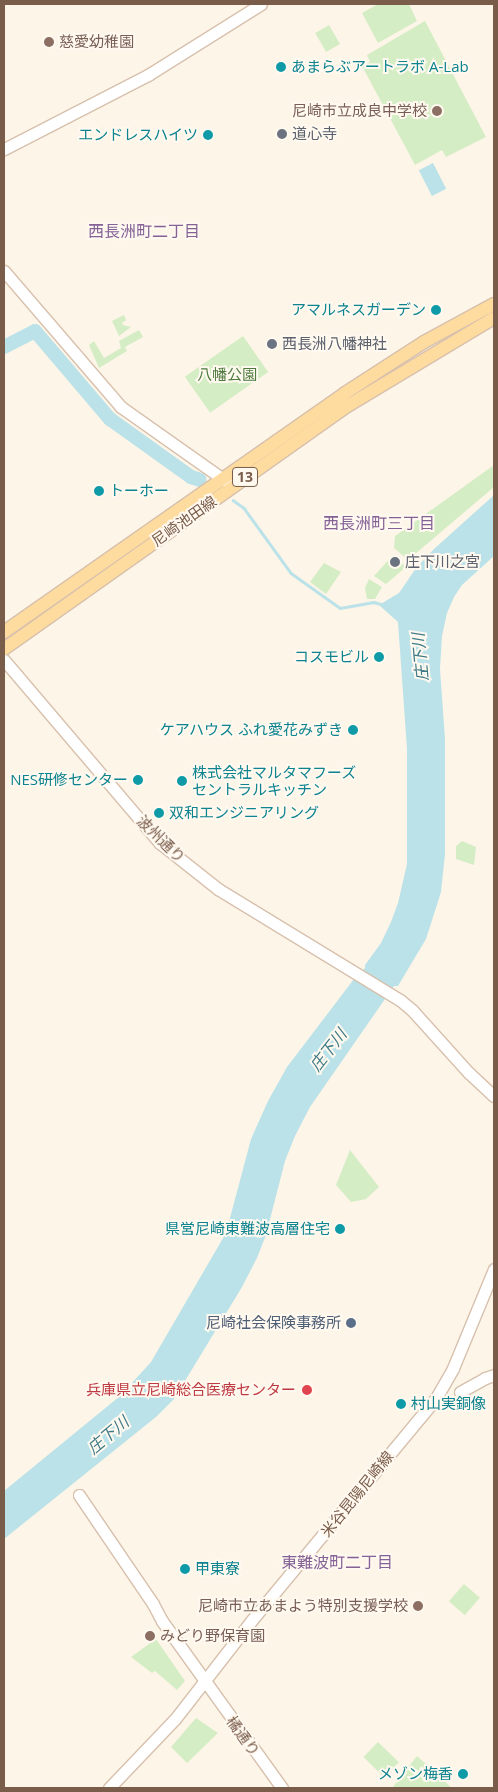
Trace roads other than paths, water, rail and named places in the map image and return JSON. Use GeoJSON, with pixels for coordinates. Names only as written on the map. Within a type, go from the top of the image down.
{"type":"FeatureCollection","features":[{"type":"Feature","properties":{"kind":"main road","name":"尼崎池田線"},"geometry":{"type":"LineString","coordinates":[[4,650],[345,393],[424,342],[494,304]]}},
{"type":"Feature","properties":{"kind":"main road","name":"尼崎池田線"},"geometry":{"type":"LineString","coordinates":[[4,632],[227,482],[494,318]]}},
{"type":"Feature","properties":{"kind":"street"},"geometry":{"type":"LineString","coordinates":[[4,149],[148,75],[261,4]]}},
{"type":"Feature","properties":{"kind":"street"},"geometry":{"type":"LineString","coordinates":[[4,270],[121,407],[227,482]]}},
{"type":"Feature","properties":{"kind":"street","name":"波州通り"},"geometry":{"type":"LineString","coordinates":[[4,660],[160,843],[218,889],[391,994],[412,1010],[456,1059],[494,1096]]}},
{"type":"Feature","properties":{"kind":"street","name":"米谷昆陽尼崎線"},"geometry":{"type":"LineString","coordinates":[[109,1788],[163,1733],[205,1683],[251,1621],[436,1398],[453,1368],[494,1270]]}},
{"type":"Feature","properties":{"kind":"street"},"geometry":{"type":"LineString","coordinates":[[460,1392],[494,1375]]}},
{"type":"Feature","properties":{"kind":"street","name":"橘通り"},"geometry":{"type":"LineString","coordinates":[[78,1495],[205,1683],[282,1788]]}},
{"type":"Feature","properties":{"kind":"water"},"geometry":{"type":"Polygon","coordinates":[[[433,163],[446,189],[432,196],[419,170],[433,163]]]}},
{"type":"Feature","properties":{"kind":"water","name":"庄下川"},"geometry":{"type":"Polygon","coordinates":[[[494,495],[494,556],[462,585],[454,597],[447,613],[442,636],[440,669],[445,739],[445,854],[441,892],[426,939],[398,986],[394,986],[310,1107],[285,1161],[266,1235],[257,1258],[242,1287],[174,1399],[156,1417],[4,1539],[4,1491],[120,1396],[151,1362],[226,1233],[251,1139],[268,1101],[287,1067],[354,979],[365,968],[365,965],[381,943],[391,922],[398,903],[407,864],[407,749],[398,622],[379,605],[399,593],[416,568],[434,549],[494,495]]]}},
{"type":"Feature","properties":{"kind":"waterway"},"geometry":{"type":"LineString","coordinates":[[4,347],[35,331],[110,419],[191,477],[200,480]]}},
{"type":"Feature","properties":{"kind":"waterway"},"geometry":{"type":"LineString","coordinates":[[233,500],[244,508],[291,573],[340,608],[373,602],[381,604]]}},
{"type":"Feature","properties":{"kind":"place","name":"慈愛幼稚園"},"geometry":{"type":"Point","coordinates":[49,42]}},
{"type":"Feature","properties":{"kind":"place","name":"あまらぶアートラボ A-Lab"},"geometry":{"type":"Point","coordinates":[281,67]}},
{"type":"Feature","properties":{"kind":"place","name":"尼崎市立成良中学校"},"geometry":{"type":"Point","coordinates":[437,111]}},
{"type":"Feature","properties":{"kind":"place","name":"道心寺"},"geometry":{"type":"Point","coordinates":[282,134]}},
{"type":"Feature","properties":{"kind":"place","name":"エンドレスハイツ"},"geometry":{"type":"Point","coordinates":[208,135]}},
{"type":"Feature","properties":{"kind":"place","name":"アマルネスガーデン"},"geometry":{"type":"Point","coordinates":[436,310]}},
{"type":"Feature","properties":{"kind":"place","name":"西長洲八幡神社"},"geometry":{"type":"Point","coordinates":[272,344]}},
{"type":"Feature","properties":{"kind":"place","name":"トーホー"},"geometry":{"type":"Point","coordinates":[99,491]}},
{"type":"Feature","properties":{"kind":"place","name":"庄下川之宮"},"geometry":{"type":"Point","coordinates":[395,562]}},
{"type":"Feature","properties":{"kind":"place","name":"コスモビル"},"geometry":{"type":"Point","coordinates":[379,657]}},
{"type":"Feature","properties":{"kind":"place","name":"ケアハウス ふれ愛花みずき"},"geometry":{"type":"Point","coordinates":[353,730]}},
{"type":"Feature","properties":{"kind":"place","name":"NES研修センター"},"geometry":{"type":"Point","coordinates":[138,780]}},
{"type":"Feature","properties":{"kind":"place","name":"株式会社マルタマフーズ セントラルキッチン"},"geometry":{"type":"Point","coordinates":[182,781]}},
{"type":"Feature","properties":{"kind":"place","name":"双和エンジニアリング"},"geometry":{"type":"Point","coordinates":[159,813]}},
{"type":"Feature","properties":{"kind":"place","name":"県営尼崎東難波高層住宅"},"geometry":{"type":"Point","coordinates":[340,1229]}},
{"type":"Feature","properties":{"kind":"place","name":"尼崎社会保険事務所"},"geometry":{"type":"Point","coordinates":[351,1323]}},
{"type":"Feature","properties":{"kind":"place","name":"兵庫県立尼崎総合医療センター"},"geometry":{"type":"Point","coordinates":[307,1390]}},
{"type":"Feature","properties":{"kind":"place","name":"村山実銅像"},"geometry":{"type":"Point","coordinates":[401,1404]}},
{"type":"Feature","properties":{"kind":"place","name":"甲東寮"},"geometry":{"type":"Point","coordinates":[185,1569]}},
{"type":"Feature","properties":{"kind":"place","name":"尼崎市立あまよう特別支援学校"},"geometry":{"type":"Point","coordinates":[418,1606]}},
{"type":"Feature","properties":{"kind":"place","name":"みどり野保育園"},"geometry":{"type":"Point","coordinates":[150,1636]}},
{"type":"Feature","properties":{"kind":"place","name":"メゾン梅香"},"geometry":{"type":"Point","coordinates":[463,1774]}},
{"type":"Feature","properties":{"kind":"district","name":"西長洲町二丁目"},"geometry":{"type":"Point","coordinates":[144,231]}},
{"type":"Feature","properties":{"kind":"district","name":"西長洲町三丁目"},"geometry":{"type":"Point","coordinates":[379,523]}},
{"type":"Feature","properties":{"kind":"district","name":"東難波町二丁目"},"geometry":{"type":"Point","coordinates":[337,1562]}},
{"type":"Feature","properties":{"kind":"park label","name":"八幡公園"},"geometry":{"type":"Point","coordinates":[227,375]}}]}
